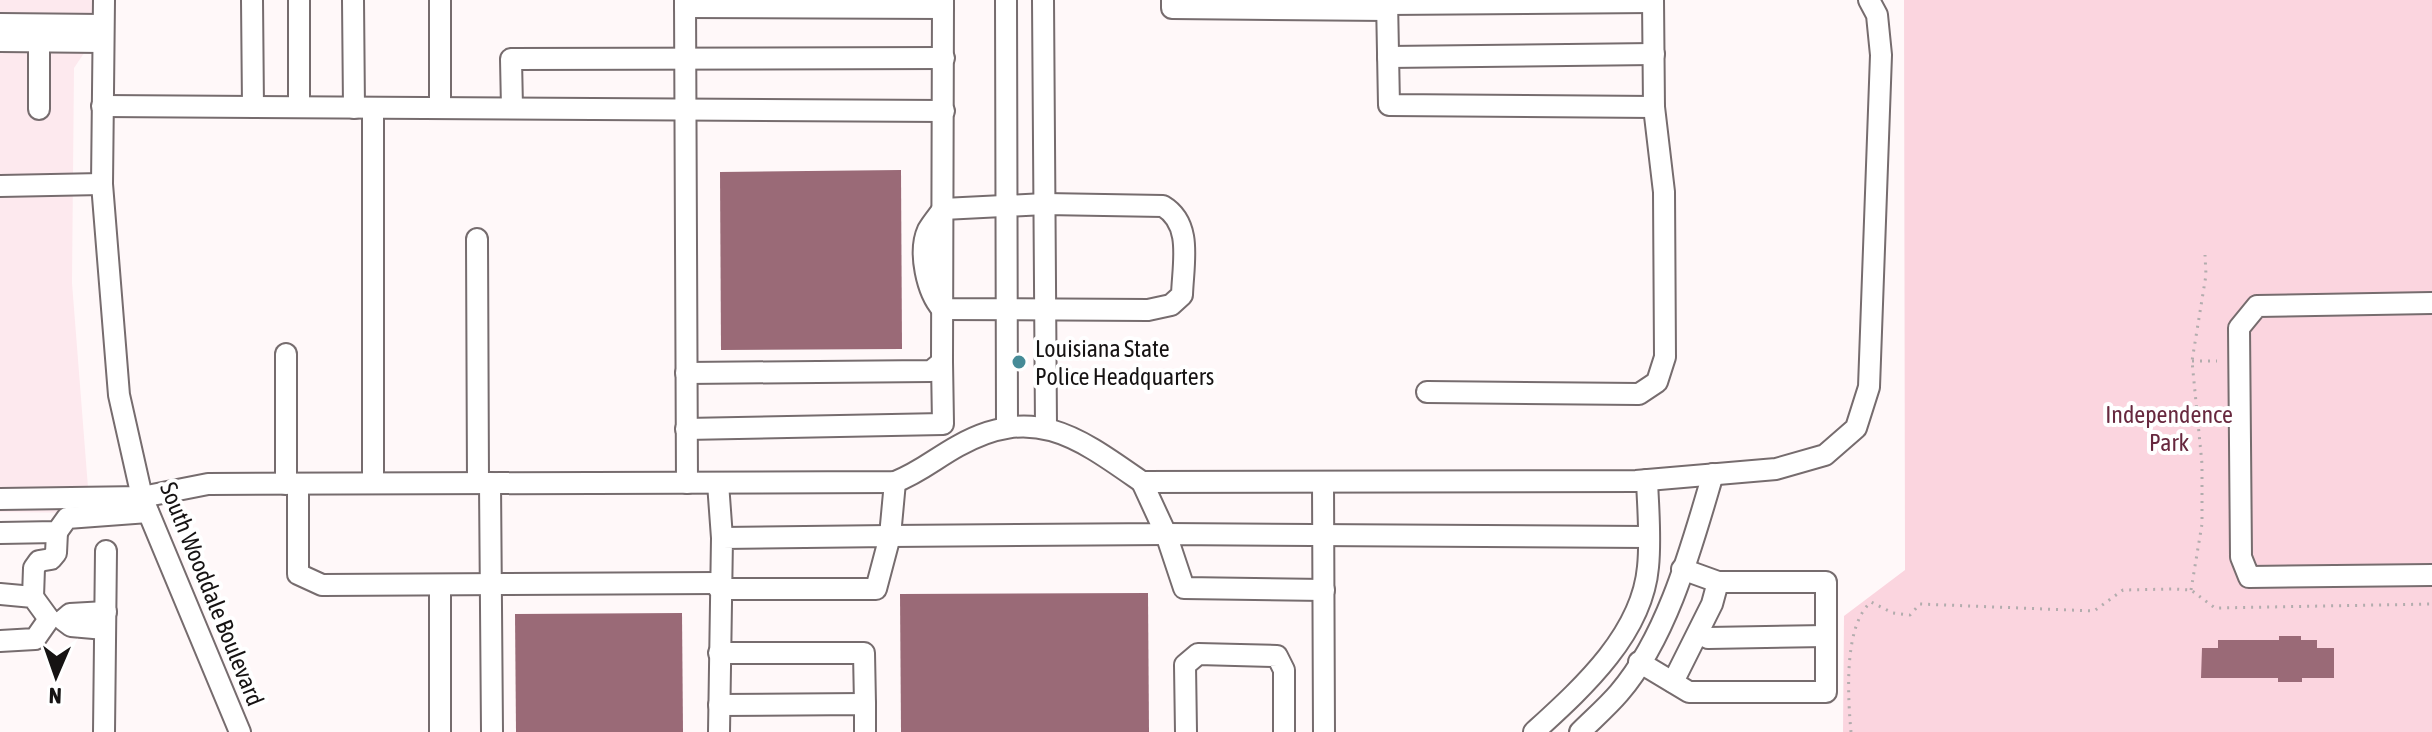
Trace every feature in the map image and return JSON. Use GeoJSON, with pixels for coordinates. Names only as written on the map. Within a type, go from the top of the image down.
{"type":"FeatureCollection","features":[{"type":"Feature","properties":{"kind":"street","name":"South Wooddale Boulevard"},"geometry":{"type":"LineString","coordinates":[[104,0],[102,188],[119,395],[145,504],[240,732]]}},
{"type":"Feature","properties":{"kind":"street"},"geometry":{"type":"LineString","coordinates":[[252,0],[253,107]]}},
{"type":"Feature","properties":{"kind":"street"},"geometry":{"type":"LineString","coordinates":[[299,0],[299,107]]}},
{"type":"Feature","properties":{"kind":"street"},"geometry":{"type":"LineString","coordinates":[[353,0],[363,108],[373,483]]}},
{"type":"Feature","properties":{"kind":"street"},"geometry":{"type":"LineString","coordinates":[[440,0],[440,108]]}},
{"type":"Feature","properties":{"kind":"street"},"geometry":{"type":"LineString","coordinates":[[1006,0],[1007,425]]}},
{"type":"Feature","properties":{"kind":"street"},"geometry":{"type":"LineString","coordinates":[[1043,0],[1046,426]]}},
{"type":"Feature","properties":{"kind":"street"},"geometry":{"type":"LineString","coordinates":[[1172,0],[1172,8],[1653,1],[1654,107],[1664,192],[1665,357],[1657,382],[1639,394],[1427,392]]}},
{"type":"Feature","properties":{"kind":"street"},"geometry":{"type":"LineString","coordinates":[[1142,482],[1647,480],[1776,469],[1825,455],[1856,428],[1869,387],[1881,55],[1877,15],[1869,0]]}},
{"type":"Feature","properties":{"kind":"street"},"geometry":{"type":"LineString","coordinates":[[686,429],[943,424],[943,4],[685,3],[684,109],[686,429],[687,483]]}},
{"type":"Feature","properties":{"kind":"street"},"geometry":{"type":"LineString","coordinates":[[1387,5],[1389,105],[1654,107]]}},
{"type":"Feature","properties":{"kind":"street"},"geometry":{"type":"LineString","coordinates":[[0,24],[103,33]]}},
{"type":"Feature","properties":{"kind":"street"},"geometry":{"type":"LineString","coordinates":[[0,41],[39,41],[103,33]]}},
{"type":"Feature","properties":{"kind":"street"},"geometry":{"type":"LineString","coordinates":[[39,41],[39,109]]}},
{"type":"Feature","properties":{"kind":"street"},"geometry":{"type":"LineString","coordinates":[[1388,57],[1654,54]]}},
{"type":"Feature","properties":{"kind":"street"},"geometry":{"type":"LineString","coordinates":[[512,108],[511,59],[944,58]]}},
{"type":"Feature","properties":{"kind":"street"},"geometry":{"type":"LineString","coordinates":[[102,106],[944,111]]}},
{"type":"Feature","properties":{"kind":"street"},"geometry":{"type":"LineString","coordinates":[[0,186],[102,188]]}},
{"type":"Feature","properties":{"kind":"street"},"geometry":{"type":"LineString","coordinates":[[942,309],[1148,310],[1171,305],[1182,295],[1184,229],[1176,214],[1163,206],[1045,204],[943,209]]}},
{"type":"Feature","properties":{"kind":"street"},"geometry":{"type":"LineString","coordinates":[[477,239],[484,483],[491,584],[492,732]]}},
{"type":"Feature","properties":{"kind":"street"},"geometry":{"type":"LineString","coordinates":[[2432,303],[2257,306],[2239,328],[2241,557],[2249,577],[2432,575]]}},
{"type":"Feature","properties":{"kind":"street"},"geometry":{"type":"LineString","coordinates":[[286,354],[298,574],[322,585],[876,589],[890,536],[895,482]]}},
{"type":"Feature","properties":{"kind":"street"},"geometry":{"type":"LineString","coordinates":[[686,373],[931,371],[942,362]]}},
{"type":"Feature","properties":{"kind":"street"},"geometry":{"type":"LineString","coordinates":[[33,597],[34,568],[39,561],[51,559],[56,553],[57,532],[67,518],[145,504],[208,484],[895,482],[920,473],[958,445],[1007,425],[1046,426],[1104,455],[1142,482],[1166,534],[1184,588],[1324,590]]}},
{"type":"Feature","properties":{"kind":"street"},"geometry":{"type":"LineString","coordinates":[[1580,732],[1621,692],[1659,628],[1713,474]]}},
{"type":"Feature","properties":{"kind":"street"},"geometry":{"type":"LineString","coordinates":[[1534,732],[1581,689],[1632,621],[1648,569],[1647,480]]}},
{"type":"Feature","properties":{"kind":"street"},"geometry":{"type":"LineString","coordinates":[[0,481],[0,499],[145,504]]}},
{"type":"Feature","properties":{"kind":"street"},"geometry":{"type":"LineString","coordinates":[[1323,482],[1324,732]]}},
{"type":"Feature","properties":{"kind":"street"},"geometry":{"type":"LineString","coordinates":[[718,483],[722,538],[719,732]]}},
{"type":"Feature","properties":{"kind":"street"},"geometry":{"type":"LineString","coordinates":[[0,533],[57,532]]}},
{"type":"Feature","properties":{"kind":"street"},"geometry":{"type":"LineString","coordinates":[[722,538],[1166,534],[1648,537]]}},
{"type":"Feature","properties":{"kind":"street"},"geometry":{"type":"LineString","coordinates":[[104,732],[106,551]]}},
{"type":"Feature","properties":{"kind":"street"},"geometry":{"type":"LineString","coordinates":[[1639,662],[1689,692],[1826,692],[1826,582],[1718,582],[1682,569]]}},
{"type":"Feature","properties":{"kind":"street"},"geometry":{"type":"LineString","coordinates":[[1673,682],[1699,633],[1718,582]]}},
{"type":"Feature","properties":{"kind":"street"},"geometry":{"type":"LineString","coordinates":[[440,585],[440,732]]}},
{"type":"Feature","properties":{"kind":"street"},"geometry":{"type":"LineString","coordinates":[[0,594],[33,597],[56,620],[71,626],[106,620]]}},
{"type":"Feature","properties":{"kind":"street"},"geometry":{"type":"LineString","coordinates":[[0,641],[35,639],[56,620]]}},
{"type":"Feature","properties":{"kind":"street"},"geometry":{"type":"LineString","coordinates":[[1699,633],[1708,638],[1826,636]]}},
{"type":"Feature","properties":{"kind":"street"},"geometry":{"type":"LineString","coordinates":[[719,653],[864,653],[865,732]]}},
{"type":"Feature","properties":{"kind":"street"},"geometry":{"type":"LineString","coordinates":[[1186,732],[1185,665],[1198,654],[1277,656],[1284,670],[1284,732]]}},
{"type":"Feature","properties":{"kind":"street"},"geometry":{"type":"LineString","coordinates":[[719,705],[865,704]]}},
{"type":"Feature","properties":{"kind":"path"},"geometry":{"type":"LineString","coordinates":[[2191,590],[2202,524],[2202,464],[2192,361],[2206,275],[2205,255]]}},
{"type":"Feature","properties":{"kind":"path"},"geometry":{"type":"LineString","coordinates":[[2192,361],[2217,361]]}},
{"type":"Feature","properties":{"kind":"path"},"geometry":{"type":"LineString","coordinates":[[1851,732],[1848,698],[1855,627],[1861,611],[1871,602],[1893,613],[1910,615],[1920,604],[2094,611],[2123,590],[2191,590],[2215,608],[2432,604]]}},
{"type":"Feature","properties":{"kind":"shaded area"},"geometry":{"type":"Polygon","coordinates":[[[0,0],[104,0],[103,25],[74,68],[72,283],[90,513],[0,512],[0,0]]]}},
{"type":"Feature","properties":{"kind":"green space","name":"Independence Park"},"geometry":{"type":"Polygon","coordinates":[[[1904,0],[2432,0],[2432,732],[1843,732],[1844,616],[1905,570],[1904,0]]]}},
{"type":"Feature","properties":{"kind":"building"},"geometry":{"type":"Polygon","coordinates":[[[901,170],[902,349],[721,350],[720,172],[901,170]]]}},
{"type":"Feature","properties":{"kind":"building"},"geometry":{"type":"Polygon","coordinates":[[[1148,593],[1149,732],[901,732],[900,594],[1148,593]]]}},
{"type":"Feature","properties":{"kind":"building"},"geometry":{"type":"Polygon","coordinates":[[[682,613],[683,732],[516,732],[515,614],[682,613]]]}},
{"type":"Feature","properties":{"kind":"building"},"geometry":{"type":"Polygon","coordinates":[[[2279,636],[2301,636],[2301,640],[2317,640],[2317,648],[2334,648],[2334,678],[2278,682],[2278,678],[2201,678],[2202,648],[2218,648],[2218,640],[2279,640],[2279,636]]]}},
{"type":"Feature","properties":{"kind":"place","name":"Louisiana State Police Headquarters"},"geometry":{"type":"Point","coordinates":[1019,362]}}]}
